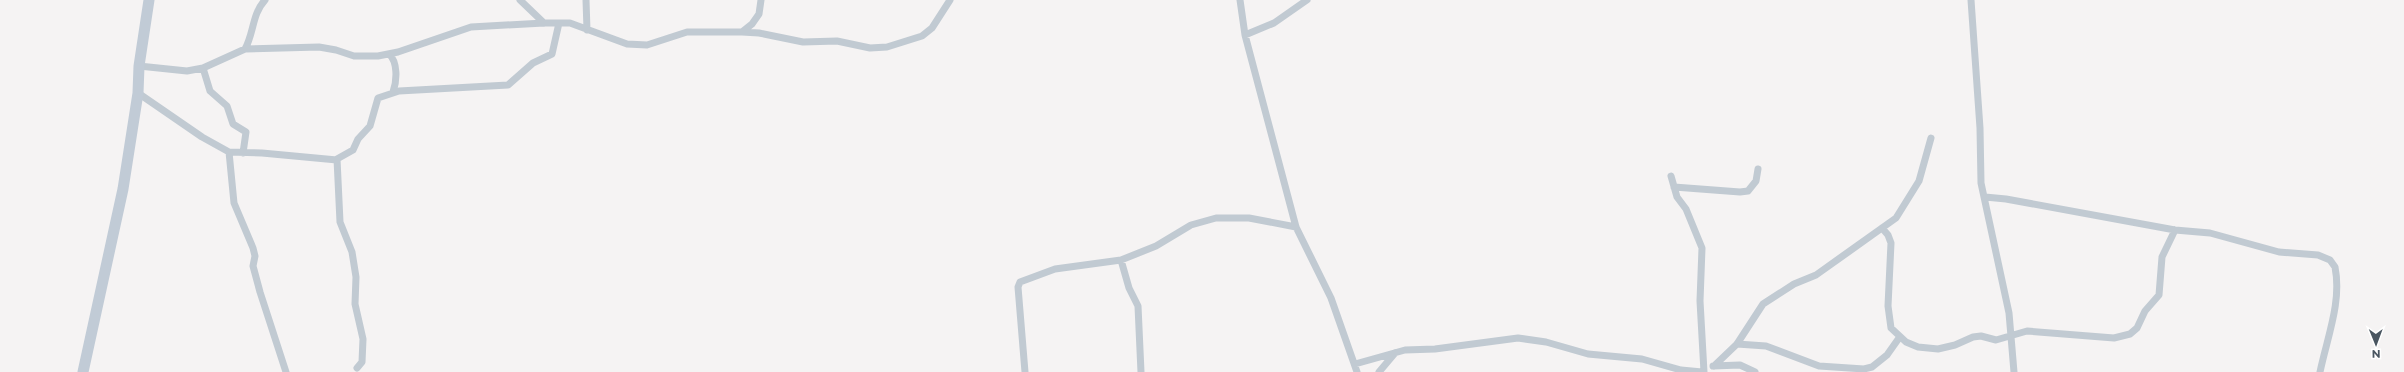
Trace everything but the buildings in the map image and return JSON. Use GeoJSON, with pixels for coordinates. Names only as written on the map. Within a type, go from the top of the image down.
{"type":"FeatureCollection","features":[{"type":"Feature","properties":{"kind":"street"},"geometry":{"type":"LineString","coordinates":[[83,372],[123,189],[138,93],[139,66],[149,0]]}},
{"type":"Feature","properties":{"kind":"street"},"geometry":{"type":"LineString","coordinates":[[245,49],[251,35],[257,10],[265,0]]}},
{"type":"Feature","properties":{"kind":"street"},"geometry":{"type":"LineString","coordinates":[[520,0],[544,23]]}},
{"type":"Feature","properties":{"kind":"street"},"geometry":{"type":"LineString","coordinates":[[586,0],[587,30]]}},
{"type":"Feature","properties":{"kind":"street"},"geometry":{"type":"LineString","coordinates":[[742,32],[752,24],[759,14],[762,0]]}},
{"type":"Feature","properties":{"kind":"street"},"geometry":{"type":"LineString","coordinates":[[139,66],[182,71],[203,68],[245,49],[314,47],[336,50],[354,56],[389,54],[471,27],[514,26],[544,23],[570,23],[627,44],[655,44],[687,32],[742,32],[759,33],[803,42],[837,41],[870,48],[887,47],[922,36],[932,28],[950,0]]}},
{"type":"Feature","properties":{"kind":"street"},"geometry":{"type":"LineString","coordinates":[[1240,0],[1245,35],[1296,227],[1331,298],[1357,372]]}},
{"type":"Feature","properties":{"kind":"street"},"geometry":{"type":"LineString","coordinates":[[1245,35],[1274,24],[1307,0]]}},
{"type":"Feature","properties":{"kind":"street"},"geometry":{"type":"LineString","coordinates":[[1971,0],[1980,128],[1980,164],[1986,210],[2003,283],[2012,335],[2014,372]]}},
{"type":"Feature","properties":{"kind":"street"},"geometry":{"type":"LineString","coordinates":[[138,93],[202,137],[229,152],[337,160],[353,150],[358,139],[370,126],[378,98],[393,92],[508,85],[533,63],[552,54],[559,23]]}},
{"type":"Feature","properties":{"kind":"street"},"geometry":{"type":"LineString","coordinates":[[389,54],[392,58],[395,70],[396,84],[393,92]]}},
{"type":"Feature","properties":{"kind":"street"},"geometry":{"type":"LineString","coordinates":[[203,68],[210,91],[227,106],[233,124],[246,132],[244,152]]}},
{"type":"Feature","properties":{"kind":"street"},"geometry":{"type":"LineString","coordinates":[[1714,366],[1737,344],[1763,304],[1794,284],[1816,275],[1896,218],[1919,181],[1931,138]]}},
{"type":"Feature","properties":{"kind":"street"},"geometry":{"type":"LineString","coordinates":[[229,152],[234,202],[253,248],[255,256],[253,266],[286,372]]}},
{"type":"Feature","properties":{"kind":"street"},"geometry":{"type":"LineString","coordinates":[[337,160],[340,222],[352,252],[356,277],[355,304],[362,339],[362,362],[357,368]]}},
{"type":"Feature","properties":{"kind":"street"},"geometry":{"type":"LineString","coordinates":[[1674,187],[1740,192],[1748,191],[1756,181],[1758,169]]}},
{"type":"Feature","properties":{"kind":"street"},"geometry":{"type":"LineString","coordinates":[[1670,176],[1702,248],[1700,371]]}},
{"type":"Feature","properties":{"kind":"street"},"geometry":{"type":"LineString","coordinates":[[1985,197],[2006,199],[2175,230],[2210,233],[2279,252],[2318,255],[2333,263],[2336,280],[2335,305],[2320,372]]}},
{"type":"Feature","properties":{"kind":"street"},"geometry":{"type":"LineString","coordinates":[[1025,372],[1018,287],[1020,282],[1055,269],[1121,260],[1156,246],[1191,225],[1216,218],[1249,218],[1296,227]]}},
{"type":"Feature","properties":{"kind":"street"},"geometry":{"type":"LineString","coordinates":[[1882,228],[1890,239],[1892,251],[1888,290],[1889,323],[1893,332],[1899,338],[1918,347],[1938,349],[1955,345],[1972,337],[1981,336],[1996,340],[2012,335],[2041,331],[2114,338],[2130,334],[2159,295],[2162,257],[2175,230]]}},
{"type":"Feature","properties":{"kind":"street"},"geometry":{"type":"LineString","coordinates":[[1121,260],[1129,288],[1138,306],[1141,372]]}},
{"type":"Feature","properties":{"kind":"street"},"geometry":{"type":"LineString","coordinates":[[1355,364],[1395,353],[1518,338],[1546,342],[1588,354],[1642,359],[1681,370],[1700,371],[1714,366],[1740,365],[1755,372]]}},
{"type":"Feature","properties":{"kind":"street"},"geometry":{"type":"LineString","coordinates":[[1737,344],[1766,346],[1819,366],[1864,371],[1886,355],[1899,338]]}},
{"type":"Feature","properties":{"kind":"street"},"geometry":{"type":"LineString","coordinates":[[1379,372],[1395,353]]}}]}
